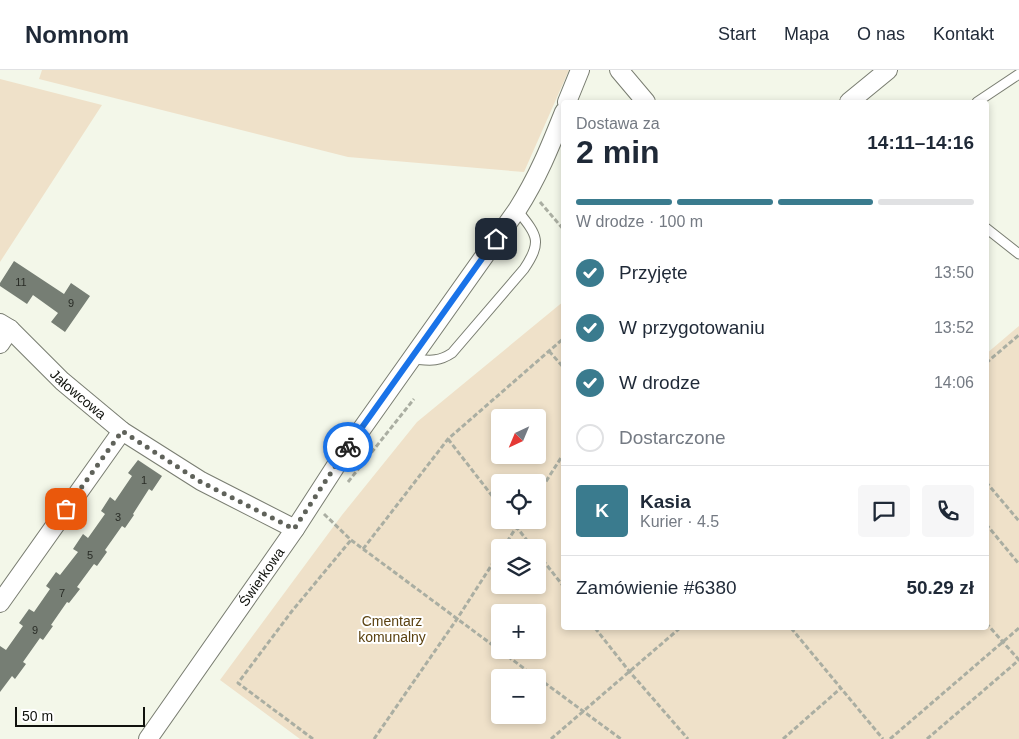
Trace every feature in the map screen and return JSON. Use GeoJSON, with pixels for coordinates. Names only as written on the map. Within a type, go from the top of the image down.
{"type":"FeatureCollection","features":[{"type":"Feature","properties":{"kind":"street"},"geometry":{"type":"LineString","coordinates":[[569,100],[580,70]]}},
{"type":"Feature","properties":{"kind":"street"},"geometry":{"type":"LineString","coordinates":[[619,70],[644,100]]}},
{"type":"Feature","properties":{"kind":"street"},"geometry":{"type":"LineString","coordinates":[[851,100],[888,70]]}},
{"type":"Feature","properties":{"kind":"street","name":"Świerkowa"},"geometry":{"type":"LineString","coordinates":[[148,739],[339,461],[518,210],[541,169],[561,119]]}},
{"type":"Feature","properties":{"kind":"street"},"geometry":{"type":"LineString","coordinates":[[0,344],[5,326]]}},
{"type":"Feature","properties":{"kind":"street","name":"Jałowcowa"},"geometry":{"type":"LineString","coordinates":[[5,326],[62,381],[122,431],[201,482],[294,529]]}},
{"type":"Feature","properties":{"kind":"street"},"geometry":{"type":"LineString","coordinates":[[0,603],[122,431]]}},
{"type":"Feature","properties":{"kind":"lane"},"geometry":{"type":"LineString","coordinates":[[980,100],[1019,74]]}},
{"type":"Feature","properties":{"kind":"lane"},"geometry":{"type":"LineString","coordinates":[[411,359],[433,361],[452,354],[524,269],[535,250],[535,240],[533,230],[518,210]]}},
{"type":"Feature","properties":{"kind":"lane"},"geometry":{"type":"LineString","coordinates":[[989,230],[1019,254]]}},
{"type":"Feature","properties":{"kind":"path"},"geometry":{"type":"LineString","coordinates":[[535,197],[561,227]]}},
{"type":"Feature","properties":{"kind":"path"},"geometry":{"type":"LineString","coordinates":[[989,360],[1019,334]]}},
{"type":"Feature","properties":{"kind":"path"},"geometry":{"type":"LineString","coordinates":[[364,550],[448,439],[561,340]]}},
{"type":"Feature","properties":{"kind":"path"},"geometry":{"type":"LineString","coordinates":[[548,351],[561,365]]}},
{"type":"Feature","properties":{"kind":"path"},"geometry":{"type":"LineString","coordinates":[[347,483],[414,399]]}},
{"type":"Feature","properties":{"kind":"path"},"geometry":{"type":"LineString","coordinates":[[448,439],[491,494]]}},
{"type":"Feature","properties":{"kind":"path"},"geometry":{"type":"LineString","coordinates":[[546,481],[561,458]]}},
{"type":"Feature","properties":{"kind":"path"},"geometry":{"type":"LineString","coordinates":[[989,486],[1019,521]]}},
{"type":"Feature","properties":{"kind":"path"},"geometry":{"type":"LineString","coordinates":[[323,513],[351,540],[525,669]]}},
{"type":"Feature","properties":{"kind":"path"},"geometry":{"type":"LineString","coordinates":[[989,528],[1019,564]]}},
{"type":"Feature","properties":{"kind":"path"},"geometry":{"type":"LineString","coordinates":[[518,529],[526,539]]}},
{"type":"Feature","properties":{"kind":"path"},"geometry":{"type":"LineString","coordinates":[[313,739],[238,683],[292,611],[351,540]]}},
{"type":"Feature","properties":{"kind":"path"},"geometry":{"type":"LineString","coordinates":[[546,564],[561,583]]}},
{"type":"Feature","properties":{"kind":"path"},"geometry":{"type":"LineString","coordinates":[[374,739],[457,619],[491,566]]}},
{"type":"Feature","properties":{"kind":"path"},"geometry":{"type":"LineString","coordinates":[[927,739],[1019,660],[989,626]]}},
{"type":"Feature","properties":{"kind":"path"},"geometry":{"type":"LineString","coordinates":[[890,739],[1019,628]]}},
{"type":"Feature","properties":{"kind":"path"},"geometry":{"type":"LineString","coordinates":[[597,630],[629,671],[688,739]]}},
{"type":"Feature","properties":{"kind":"path"},"geometry":{"type":"LineString","coordinates":[[550,739],[678,630]]}},
{"type":"Feature","properties":{"kind":"path"},"geometry":{"type":"LineString","coordinates":[[793,630],[883,739]]}},
{"type":"Feature","properties":{"kind":"path"},"geometry":{"type":"LineString","coordinates":[[546,684],[621,739]]}},
{"type":"Feature","properties":{"kind":"path"},"geometry":{"type":"LineString","coordinates":[[783,739],[841,688]]}},
{"type":"Feature","properties":{"kind":"green space"},"geometry":{"type":"Polygon","coordinates":[[[42,70],[569,70],[524,172],[348,157],[39,79],[42,70]]]}},
{"type":"Feature","properties":{"kind":"green space"},"geometry":{"type":"Polygon","coordinates":[[[0,79],[102,105],[0,262],[0,79]]]}},
{"type":"Feature","properties":{"kind":"green space","name":"Cmentarz komunalny"},"geometry":{"type":"Polygon","coordinates":[[[561,303],[561,630],[989,630],[989,351],[1019,326],[1019,739],[300,739],[220,680],[342,515],[417,422],[561,303]]]}},
{"type":"Feature","properties":{"kind":"building"},"geometry":{"type":"Polygon","coordinates":[[[14,261],[64,294],[71,283],[90,296],[65,332],[51,322],[58,313],[33,295],[27,304],[0,286],[14,261]]]}},
{"type":"Feature","properties":{"kind":"building"},"geometry":{"type":"Polygon","coordinates":[[[138,460],[162,476],[152,491],[149,489],[125,528],[122,526],[105,550],[107,552],[97,566],[94,564],[77,587],[80,589],[69,603],[67,602],[43,640],[40,638],[23,662],[26,664],[15,679],[12,676],[0,692],[0,646],[6,650],[23,626],[19,623],[29,609],[34,612],[50,589],[46,586],[56,572],[60,575],[78,552],[73,549],[83,534],[88,538],[105,514],[101,511],[110,497],[115,501],[132,476],[128,473],[138,460]]]}},
{"type":"Feature","properties":{"kind":"way so far"},"geometry":{"type":"LineString","coordinates":[[66,509],[122,431],[201,482],[294,529],[348,447]]}},
{"type":"Feature","properties":{"kind":"route"},"geometry":{"type":"LineString","coordinates":[[348,447],[496,239]]}}]}
